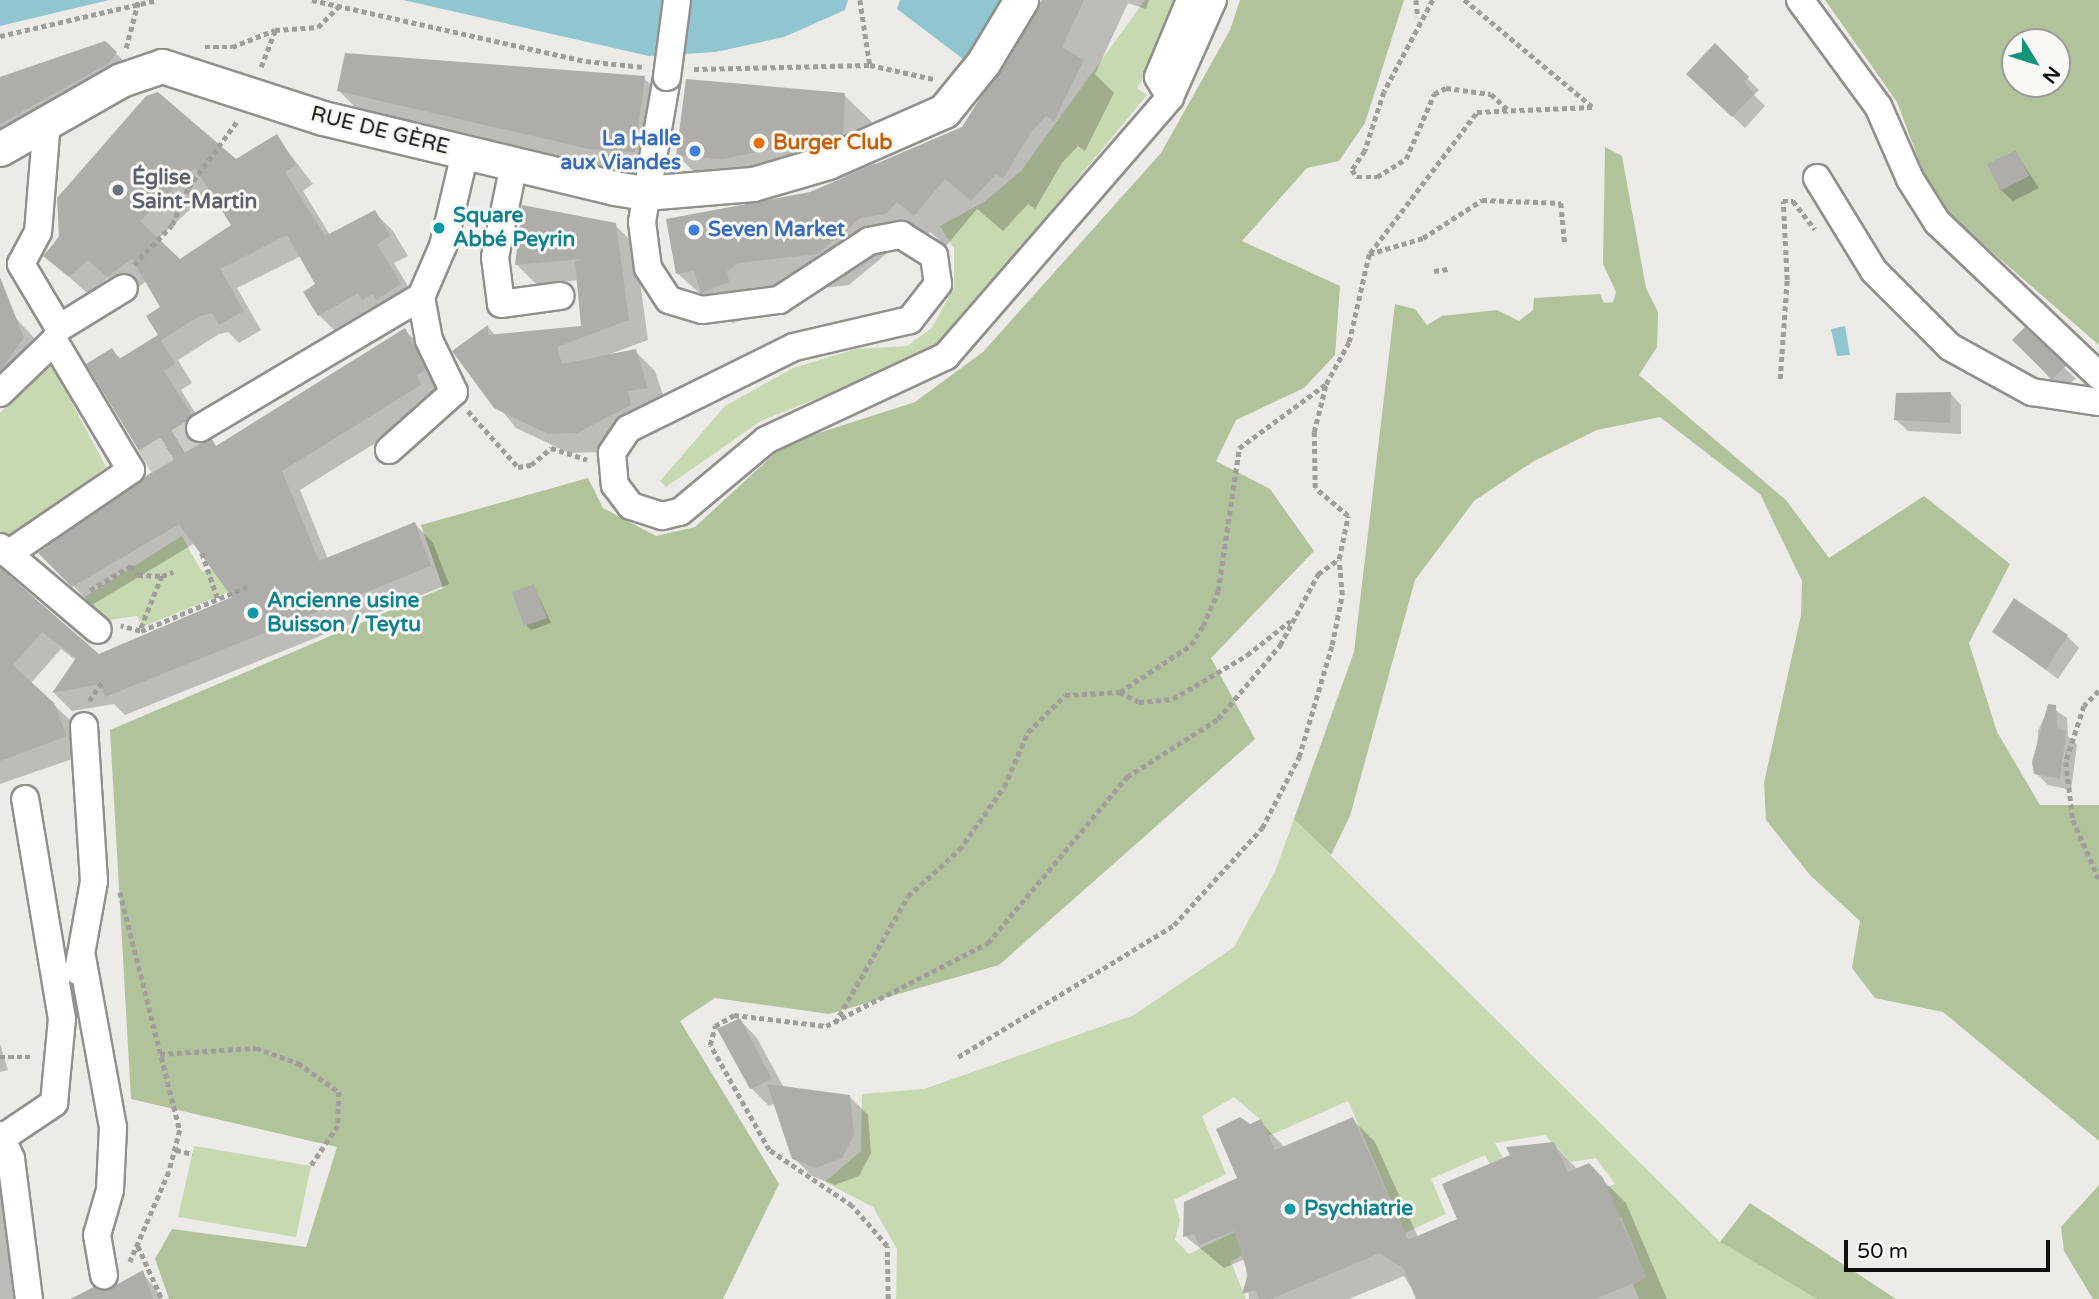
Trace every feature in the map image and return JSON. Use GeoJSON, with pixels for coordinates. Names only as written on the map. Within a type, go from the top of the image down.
{"type":"FeatureCollection","features":[{"type":"Feature","properties":{"kind":"main road","name":"RUE DE GÈRE"},"geometry":{"type":"LineString","coordinates":[[0,149],[121,80],[162,66],[465,153],[644,192],[753,184],[926,122],[960,95],[1021,0]]}},
{"type":"Feature","properties":{"kind":"street"},"geometry":{"type":"LineString","coordinates":[[677,0],[670,71],[644,192],[648,268],[662,293],[682,307],[702,310],[779,300],[869,241],[901,235],[934,256],[938,284],[910,320],[794,347],[649,418],[619,441],[611,469],[631,506],[653,515],[680,512],[766,440],[946,356],[1170,97],[1213,0]]}},
{"type":"Feature","properties":{"kind":"street"},"geometry":{"type":"LineString","coordinates":[[1170,97],[1158,77],[1190,0]]}},
{"type":"Feature","properties":{"kind":"street"},"geometry":{"type":"LineString","coordinates":[[1800,0],[1878,106],[1937,222],[2099,376]]}},
{"type":"Feature","properties":{"kind":"street"},"geometry":{"type":"LineString","coordinates":[[47,121],[38,232],[21,264],[56,334],[138,466],[4,551],[65,604],[106,629]]}},
{"type":"Feature","properties":{"kind":"street"},"geometry":{"type":"LineString","coordinates":[[389,450],[454,391],[429,340],[421,297],[443,246],[465,153]]}},
{"type":"Feature","properties":{"kind":"street"},"geometry":{"type":"LineString","coordinates":[[514,164],[495,257],[501,304],[560,296]]}},
{"type":"Feature","properties":{"kind":"street"},"geometry":{"type":"LineString","coordinates":[[1817,178],[1874,271],[1929,330],[1964,357],[2032,392],[2099,402]]}},
{"type":"Feature","properties":{"kind":"street"},"geometry":{"type":"LineString","coordinates":[[0,393],[56,334],[124,288]]}},
{"type":"Feature","properties":{"kind":"street"},"geometry":{"type":"LineString","coordinates":[[200,428],[421,297]]}},
{"type":"Feature","properties":{"kind":"street"},"geometry":{"type":"LineString","coordinates":[[29,1299],[11,1159],[1,1137],[54,1104],[62,1019],[82,957],[93,881],[84,726]]}},
{"type":"Feature","properties":{"kind":"street"},"geometry":{"type":"LineString","coordinates":[[25,799],[62,1019]]}},
{"type":"Feature","properties":{"kind":"street"},"geometry":{"type":"LineString","coordinates":[[82,957],[113,1128],[110,1190],[97,1235],[104,1275]]}},
{"type":"Feature","properties":{"kind":"path"},"geometry":{"type":"LineString","coordinates":[[139,0],[127,46],[139,46]]}},
{"type":"Feature","properties":{"kind":"path"},"geometry":{"type":"LineString","coordinates":[[0,36],[158,0]]}},
{"type":"Feature","properties":{"kind":"path"},"geometry":{"type":"LineString","coordinates":[[312,0],[586,61],[670,71],[870,65],[931,74],[938,89]]}},
{"type":"Feature","properties":{"kind":"path"},"geometry":{"type":"LineString","coordinates":[[860,0],[870,65]]}},
{"type":"Feature","properties":{"kind":"path"},"geometry":{"type":"LineString","coordinates":[[1416,0],[1418,18]]}},
{"type":"Feature","properties":{"kind":"path"},"geometry":{"type":"LineString","coordinates":[[1433,0],[1418,18],[1352,170],[1357,177],[1377,177],[1406,159],[1434,93],[1446,88],[1491,94],[1509,111]]}},
{"type":"Feature","properties":{"kind":"path"},"geometry":{"type":"LineString","coordinates":[[958,1057],[1174,925],[1262,828],[1299,757],[1328,658],[1342,595],[1339,559],[1348,516],[1315,488],[1314,432],[1326,384],[1349,342],[1369,254],[1477,112],[1592,107],[1464,0]]}},
{"type":"Feature","properties":{"kind":"path"},"geometry":{"type":"LineString","coordinates":[[190,46],[232,47],[275,30],[318,27],[340,5]]}},
{"type":"Feature","properties":{"kind":"path"},"geometry":{"type":"LineString","coordinates":[[124,288],[135,264],[172,225],[188,188],[230,137],[251,93],[275,30]]}},
{"type":"Feature","properties":{"kind":"path"},"geometry":{"type":"LineString","coordinates":[[1369,254],[1423,238],[1482,200],[1561,203],[1565,245]]}},
{"type":"Feature","properties":{"kind":"path"},"geometry":{"type":"LineString","coordinates":[[1780,379],[1787,280],[1783,201],[1793,201],[1819,234]]}},
{"type":"Feature","properties":{"kind":"path"},"geometry":{"type":"LineString","coordinates":[[1434,271],[1448,269]]}},
{"type":"Feature","properties":{"kind":"path"},"geometry":{"type":"LineString","coordinates":[[834,1023],[908,896],[959,850],[1004,787],[1028,732],[1065,695],[1120,692],[1191,645],[1203,626],[1218,590],[1233,462],[1246,437],[1326,384]]}},
{"type":"Feature","properties":{"kind":"path"},"geometry":{"type":"LineString","coordinates":[[454,391],[485,436],[518,467],[531,465],[551,448],[611,469]]}},
{"type":"Feature","properties":{"kind":"path"},"geometry":{"type":"LineString","coordinates":[[202,553],[218,598]]}},
{"type":"Feature","properties":{"kind":"path"},"geometry":{"type":"LineString","coordinates":[[888,1299],[891,1263],[870,1222],[769,1150],[710,1045],[715,1026],[734,1015],[834,1023],[988,943],[1127,778],[1218,719],[1262,671],[1318,573],[1339,559]]}},
{"type":"Feature","properties":{"kind":"path"},"geometry":{"type":"LineString","coordinates":[[65,604],[131,566],[138,575],[162,576],[173,572]]}},
{"type":"Feature","properties":{"kind":"path"},"geometry":{"type":"LineString","coordinates":[[137,633],[162,576]]}},
{"type":"Feature","properties":{"kind":"path"},"geometry":{"type":"LineString","coordinates":[[137,633],[249,586]]}},
{"type":"Feature","properties":{"kind":"path"},"geometry":{"type":"LineString","coordinates":[[1120,692],[1139,702],[1173,699],[1247,655],[1291,620]]}},
{"type":"Feature","properties":{"kind":"path"},"geometry":{"type":"LineString","coordinates":[[106,629],[128,624],[137,633]]}},
{"type":"Feature","properties":{"kind":"path"},"geometry":{"type":"LineString","coordinates":[[92,688],[101,683]]}},
{"type":"Feature","properties":{"kind":"path"},"geometry":{"type":"LineString","coordinates":[[2099,691],[2084,706],[2066,762],[2073,820],[2099,879]]}},
{"type":"Feature","properties":{"kind":"path"},"geometry":{"type":"LineString","coordinates":[[104,1275],[130,1261],[176,1150],[180,1130],[116,878]]}},
{"type":"Feature","properties":{"kind":"path"},"geometry":{"type":"LineString","coordinates":[[160,1054],[256,1048],[298,1063],[339,1092],[338,1126],[311,1166]]}},
{"type":"Feature","properties":{"kind":"path"},"geometry":{"type":"LineString","coordinates":[[0,1057],[43,1057]]}},
{"type":"Feature","properties":{"kind":"path"},"geometry":{"type":"LineString","coordinates":[[176,1150],[192,1154]]}},
{"type":"Feature","properties":{"kind":"path"},"geometry":{"type":"LineString","coordinates":[[138,1245],[162,1299]]}},
{"type":"Feature","properties":{"kind":"green space"},"geometry":{"type":"Polygon","coordinates":[[[1145,0],[1181,0],[1168,39],[1137,88],[1147,95],[950,333],[915,359],[761,421],[666,487],[660,481],[725,406],[793,368],[856,349],[907,346],[932,328],[954,287],[954,249],[940,226],[984,202],[1021,171],[1145,0]]]}},
{"type":"Feature","properties":{"kind":"green space"},"geometry":{"type":"Polygon","coordinates":[[[1240,0],[1404,0],[1365,123],[1339,161],[1307,168],[1242,241],[1340,286],[1335,355],[1304,388],[1236,420],[1216,461],[1270,489],[1314,551],[1211,658],[1255,739],[999,965],[829,1014],[715,998],[680,1021],[779,1184],[723,1299],[169,1299],[155,1259],[172,1229],[306,1247],[337,1147],[131,1099],[110,730],[443,588],[421,525],[588,478],[603,508],[656,536],[695,527],[785,444],[915,402],[983,352],[1161,153],[1230,30],[1240,0]]]}},
{"type":"Feature","properties":{"kind":"green space"},"geometry":{"type":"Polygon","coordinates":[[[1825,0],[2099,0],[2099,345],[1953,218],[1930,190],[1897,102],[1825,0]]]}},
{"type":"Feature","properties":{"kind":"green space"},"geometry":{"type":"Polygon","coordinates":[[[1605,147],[1622,156],[1646,288],[1658,312],[1657,347],[1639,375],[1786,500],[1829,558],[1924,496],[2010,564],[1969,643],[1997,732],[2040,805],[2099,805],[2099,1141],[1943,1012],[1875,998],[1852,968],[1860,921],[1810,875],[1766,820],[1764,783],[1801,615],[1802,581],[1760,494],[1660,417],[1597,430],[1534,461],[1474,501],[1415,580],[1350,816],[1331,855],[1294,819],[1354,652],[1395,304],[1415,309],[1427,325],[1442,316],[1497,310],[1519,321],[1533,310],[1534,298],[1600,294],[1604,303],[1613,302],[1616,292],[1603,264],[1605,147]]]}},
{"type":"Feature","properties":{"kind":"green space"},"geometry":{"type":"Polygon","coordinates":[[[49,360],[106,467],[10,539],[0,531],[0,413],[49,360]]]}},
{"type":"Feature","properties":{"kind":"green space"},"geometry":{"type":"Polygon","coordinates":[[[182,536],[202,572],[245,555],[256,581],[142,627],[137,616],[93,622],[80,600],[182,536]]]}},
{"type":"Feature","properties":{"kind":"green space"},"geometry":{"type":"Polygon","coordinates":[[[1294,819],[1720,1242],[1817,1299],[1639,1299],[1633,1284],[1646,1278],[1621,1217],[1605,1224],[1586,1195],[1615,1184],[1596,1158],[1571,1162],[1545,1135],[1495,1143],[1505,1162],[1492,1169],[1485,1155],[1431,1179],[1446,1214],[1405,1233],[1348,1101],[1268,1136],[1260,1119],[1234,1097],[1202,1116],[1226,1174],[1174,1200],[1180,1220],[1175,1240],[1189,1254],[1251,1224],[1256,1246],[1231,1262],[1246,1299],[896,1299],[897,1249],[873,1207],[825,1182],[861,1151],[862,1094],[924,1089],[1134,1015],[1234,947],[1275,872],[1294,819]]]}},
{"type":"Feature","properties":{"kind":"green space"},"geometry":{"type":"Polygon","coordinates":[[[194,1146],[311,1166],[296,1237],[178,1217],[194,1146]]]}},
{"type":"Feature","properties":{"kind":"green space"},"geometry":{"type":"Polygon","coordinates":[[[2099,1185],[2099,1299],[2093,1299],[2064,1251],[2061,1227],[2099,1185]]]}},
{"type":"Feature","properties":{"kind":"green space"},"geometry":{"type":"Polygon","coordinates":[[[1750,1203],[1896,1299],[1817,1299],[1720,1242],[1750,1203]]]}},
{"type":"Feature","properties":{"kind":"water"},"geometry":{"type":"Polygon","coordinates":[[[0,0],[109,0],[0,26],[0,0]]]}},
{"type":"Feature","properties":{"kind":"water"},"geometry":{"type":"Polygon","coordinates":[[[403,0],[848,0],[845,10],[784,37],[716,52],[649,56],[403,0]]]}},
{"type":"Feature","properties":{"kind":"water"},"geometry":{"type":"Polygon","coordinates":[[[900,0],[1005,0],[967,62],[897,9],[900,0]]]}},
{"type":"Feature","properties":{"kind":"water"},"geometry":{"type":"Polygon","coordinates":[[[1845,326],[1850,355],[1837,356],[1831,329],[1845,326]]]}},
{"type":"Feature","properties":{"kind":"building"},"geometry":{"type":"Polygon","coordinates":[[[1042,0],[1084,0],[1062,47],[1084,60],[1054,121],[1046,116],[1031,132],[1003,179],[996,174],[971,201],[945,179],[914,216],[897,202],[886,214],[861,218],[817,254],[739,263],[727,271],[729,282],[701,293],[694,271],[676,274],[666,219],[810,192],[962,127],[1042,0]]]}},
{"type":"Feature","properties":{"kind":"building"},"geometry":{"type":"Polygon","coordinates":[[[105,41],[117,52],[109,63],[0,124],[0,77],[105,41]]]}},
{"type":"Feature","properties":{"kind":"building"},"geometry":{"type":"Polygon","coordinates":[[[1715,43],[1749,77],[1744,82],[1755,93],[1732,117],[1686,74],[1715,43]]]}},
{"type":"Feature","properties":{"kind":"building"},"geometry":{"type":"Polygon","coordinates":[[[345,53],[645,76],[635,152],[589,149],[337,91],[345,53]]]}},
{"type":"Feature","properties":{"kind":"building"},"geometry":{"type":"Polygon","coordinates":[[[686,79],[845,93],[843,135],[723,159],[676,156],[686,79]]]}},
{"type":"Feature","properties":{"kind":"building"},"geometry":{"type":"Polygon","coordinates":[[[158,92],[236,159],[277,134],[296,165],[285,172],[325,236],[375,210],[390,236],[377,244],[401,284],[376,300],[373,294],[362,300],[358,293],[318,316],[303,292],[315,284],[287,235],[220,269],[244,311],[219,325],[212,313],[200,316],[161,340],[175,364],[164,371],[192,415],[186,435],[200,444],[212,439],[216,446],[405,328],[426,369],[417,375],[421,385],[282,471],[319,561],[415,522],[431,566],[105,697],[101,684],[52,693],[76,658],[42,632],[13,665],[54,703],[67,736],[0,761],[0,568],[99,654],[232,597],[179,524],[72,587],[38,553],[152,472],[86,364],[112,348],[119,359],[158,335],[146,316],[160,307],[132,259],[107,277],[88,260],[69,277],[43,256],[59,237],[57,198],[146,96],[158,92]],[[195,168],[140,221],[180,259],[231,225],[195,168]]]}},
{"type":"Feature","properties":{"kind":"building"},"geometry":{"type":"Polygon","coordinates":[[[2016,150],[2029,176],[2000,191],[1987,164],[2016,150]]]}},
{"type":"Feature","properties":{"kind":"building"},"geometry":{"type":"Polygon","coordinates":[[[522,205],[616,223],[629,320],[557,347],[562,364],[636,349],[648,388],[628,391],[631,405],[577,433],[548,434],[494,408],[452,351],[488,325],[488,335],[581,326],[575,262],[581,259],[515,265],[522,205]]]}},
{"type":"Feature","properties":{"kind":"building"},"geometry":{"type":"Polygon","coordinates":[[[0,277],[24,338],[0,371],[0,277]]]}},
{"type":"Feature","properties":{"kind":"building"},"geometry":{"type":"Polygon","coordinates":[[[2025,327],[2066,366],[2052,379],[2012,340],[2025,327]]]}},
{"type":"Feature","properties":{"kind":"building"},"geometry":{"type":"Polygon","coordinates":[[[1951,392],[1950,423],[1894,420],[1896,393],[1951,392]]]}},
{"type":"Feature","properties":{"kind":"building"},"geometry":{"type":"Polygon","coordinates":[[[534,584],[547,618],[524,626],[512,592],[534,584]]]}},
{"type":"Feature","properties":{"kind":"building"},"geometry":{"type":"Polygon","coordinates":[[[2014,598],[2068,635],[2046,669],[1992,632],[2014,598]]]}},
{"type":"Feature","properties":{"kind":"building"},"geometry":{"type":"Polygon","coordinates":[[[2048,704],[2056,705],[2057,727],[2066,732],[2060,779],[2034,774],[2032,762],[2048,704]]]}},
{"type":"Feature","properties":{"kind":"building"},"geometry":{"type":"Polygon","coordinates":[[[740,1018],[772,1079],[750,1089],[717,1029],[740,1018]]]}},
{"type":"Feature","properties":{"kind":"building"},"geometry":{"type":"Polygon","coordinates":[[[767,1084],[850,1095],[854,1135],[842,1158],[816,1168],[792,1159],[767,1084]]]}},
{"type":"Feature","properties":{"kind":"building","name":"Psychiatrie"},"geometry":{"type":"Polygon","coordinates":[[[1240,1117],[1250,1124],[1261,1119],[1275,1150],[1353,1117],[1408,1240],[1457,1219],[1442,1184],[1510,1155],[1506,1147],[1554,1142],[1568,1172],[1589,1163],[1603,1178],[1646,1278],[1595,1299],[1416,1299],[1404,1269],[1380,1253],[1271,1299],[1259,1299],[1256,1290],[1242,1294],[1248,1274],[1234,1231],[1199,1245],[1194,1234],[1183,1237],[1184,1202],[1237,1178],[1216,1129],[1240,1117]]]}},
{"type":"Feature","properties":{"kind":"building"},"geometry":{"type":"Polygon","coordinates":[[[143,1270],[153,1299],[70,1299],[94,1287],[107,1290],[143,1270]]]}},
{"type":"Feature","properties":{"kind":"tunnel"},"geometry":{"type":"LineString","coordinates":[[145,462],[200,428]]}},
{"type":"Feature","properties":{"kind":"place","name":"Burger Club"},"geometry":{"type":"Point","coordinates":[759,143]}},
{"type":"Feature","properties":{"kind":"place","name":"La Halle aux Viandes"},"geometry":{"type":"Point","coordinates":[695,151]}},
{"type":"Feature","properties":{"kind":"place","name":"Église Saint-Martin"},"geometry":{"type":"Point","coordinates":[118,190]}},
{"type":"Feature","properties":{"kind":"place","name":"Square Abbé Peyrin"},"geometry":{"type":"Point","coordinates":[439,228]}},
{"type":"Feature","properties":{"kind":"place","name":"Seven Market"},"geometry":{"type":"Point","coordinates":[694,230]}},
{"type":"Feature","properties":{"kind":"place","name":"Ancienne usine Buisson / Teytu"},"geometry":{"type":"Point","coordinates":[253,613]}},
{"type":"Feature","properties":{"kind":"place","name":"Psychiatrie"},"geometry":{"type":"Point","coordinates":[1290,1209]}}]}
